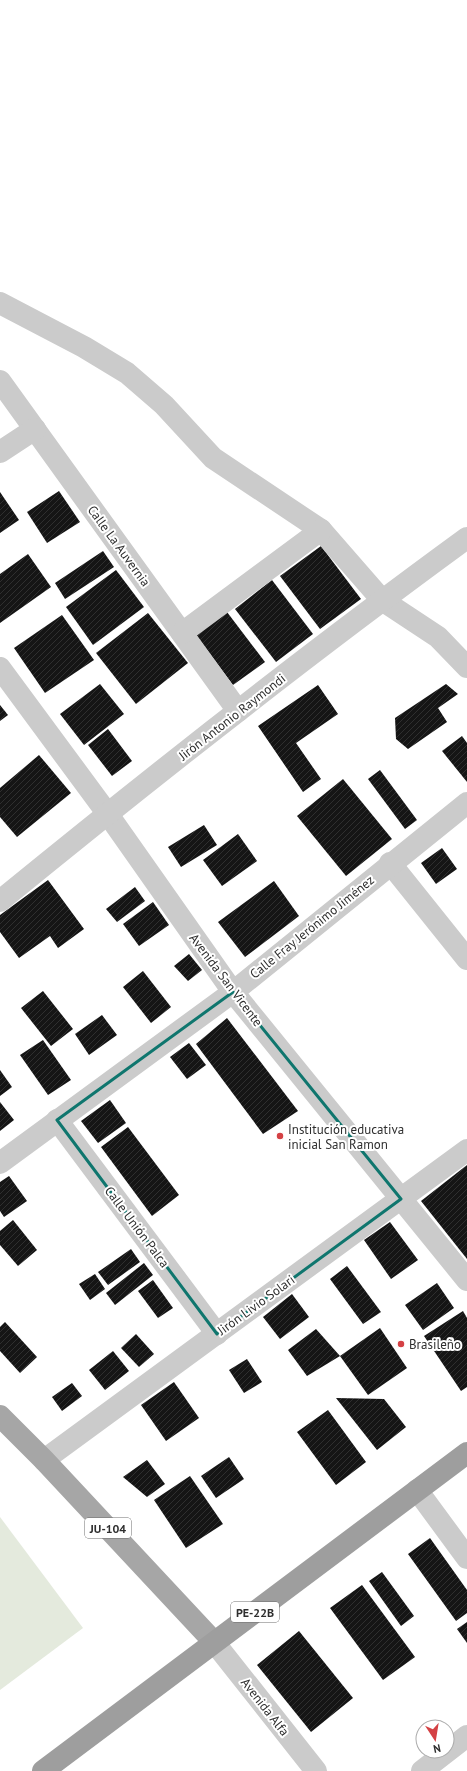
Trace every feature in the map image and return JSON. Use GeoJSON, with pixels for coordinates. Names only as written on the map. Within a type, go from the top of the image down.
{"type":"FeatureCollection","features":[{"type":"Feature","properties":{"kind":"highway","name":"PE-22B"},"geometry":{"type":"LineString","coordinates":[[43,1771],[467,1453]]}},
{"type":"Feature","properties":{"kind":"main road","name":"JU-104"},"geometry":{"type":"LineString","coordinates":[[0,1416],[44,1460],[214,1642]]}},
{"type":"Feature","properties":{"kind":"street"},"geometry":{"type":"LineString","coordinates":[[0,303],[84,347],[127,373],[164,405],[213,458],[321,530],[382,600],[438,637],[467,667]]}},
{"type":"Feature","properties":{"kind":"street","name":"Calle La Auvernia"},"geometry":{"type":"LineString","coordinates":[[0,381],[238,711]]}},
{"type":"Feature","properties":{"kind":"street"},"geometry":{"type":"LineString","coordinates":[[0,452],[35,429]]}},
{"type":"Feature","properties":{"kind":"street"},"geometry":{"type":"LineString","coordinates":[[182,633],[321,530]]}},
{"type":"Feature","properties":{"kind":"street","name":"Jirón Antonio Raymondi"},"geometry":{"type":"LineString","coordinates":[[0,901],[107,813],[238,711],[382,600],[467,538]]}},
{"type":"Feature","properties":{"kind":"street","name":"Avenida San Vicente"},"geometry":{"type":"LineString","coordinates":[[0,668],[107,813],[232,992],[467,1280]]}},
{"type":"Feature","properties":{"kind":"street","name":"Calle Fray Jerónimo Jiménez"},"geometry":{"type":"LineString","coordinates":[[0,1163],[232,992],[467,803]]}},
{"type":"Feature","properties":{"kind":"street"},"geometry":{"type":"LineString","coordinates":[[390,864],[467,959]]}},
{"type":"Feature","properties":{"kind":"street","name":"Calle Unión Palca"},"geometry":{"type":"LineString","coordinates":[[57,1120],[217,1334]]}},
{"type":"Feature","properties":{"kind":"street","name":"Jirón Livio Solari"},"geometry":{"type":"LineString","coordinates":[[44,1460],[467,1150]]}},
{"type":"Feature","properties":{"kind":"street"},"geometry":{"type":"LineString","coordinates":[[417,1490],[467,1558]]}},
{"type":"Feature","properties":{"kind":"street","name":"Avenida Alfa"},"geometry":{"type":"LineString","coordinates":[[214,1642],[316,1771]]}},
{"type":"Feature","properties":{"kind":"street"},"geometry":{"type":"LineString","coordinates":[[422,1771],[467,1736]]}},
{"type":"Feature","properties":{"kind":"highlighted area"},"geometry":{"type":"Polygon","coordinates":[[[233,992],[401,1199],[217,1334],[57,1120],[233,992]]]}},
{"type":"Feature","properties":{"kind":"shaded area"},"geometry":{"type":"Polygon","coordinates":[[[0,1517],[83,1628],[0,1690],[0,1517]]]}},
{"type":"Feature","properties":{"kind":"building"},"geometry":{"type":"Polygon","coordinates":[[[59,491],[80,522],[47,543],[27,512],[59,491]]]}},
{"type":"Feature","properties":{"kind":"building"},"geometry":{"type":"Polygon","coordinates":[[[0,492],[19,520],[0,533],[0,492]]]}},
{"type":"Feature","properties":{"kind":"building"},"geometry":{"type":"Polygon","coordinates":[[[321,546],[361,599],[320,629],[280,576],[321,546]]]}},
{"type":"Feature","properties":{"kind":"building"},"geometry":{"type":"Polygon","coordinates":[[[103,551],[114,567],[65,599],[55,583],[103,551]]]}},
{"type":"Feature","properties":{"kind":"building"},"geometry":{"type":"Polygon","coordinates":[[[28,554],[51,587],[0,623],[0,574],[28,554]]]}},
{"type":"Feature","properties":{"kind":"building"},"geometry":{"type":"Polygon","coordinates":[[[116,570],[144,607],[93,645],[66,607],[116,570]]]}},
{"type":"Feature","properties":{"kind":"building"},"geometry":{"type":"Polygon","coordinates":[[[272,580],[313,634],[276,662],[235,609],[272,580]]]}},
{"type":"Feature","properties":{"kind":"building"},"geometry":{"type":"Polygon","coordinates":[[[227,612],[265,662],[233,685],[196,635],[227,612]]]}},
{"type":"Feature","properties":{"kind":"building"},"geometry":{"type":"Polygon","coordinates":[[[148,613],[188,663],[136,704],[96,653],[148,613]]]}},
{"type":"Feature","properties":{"kind":"building"},"geometry":{"type":"Polygon","coordinates":[[[62,615],[94,660],[45,693],[14,648],[62,615]]]}},
{"type":"Feature","properties":{"kind":"building"},"geometry":{"type":"Polygon","coordinates":[[[100,684],[124,714],[84,745],[60,714],[100,684]]]}},
{"type":"Feature","properties":{"kind":"building"},"geometry":{"type":"Polygon","coordinates":[[[446,684],[458,694],[438,708],[447,722],[408,749],[396,739],[395,718],[446,684]]]}},
{"type":"Feature","properties":{"kind":"building"},"geometry":{"type":"Polygon","coordinates":[[[318,685],[338,714],[296,743],[321,779],[303,792],[258,726],[318,685]]]}},
{"type":"Feature","properties":{"kind":"building"},"geometry":{"type":"Polygon","coordinates":[[[0,705],[8,715],[0,721],[0,705]]]}},
{"type":"Feature","properties":{"kind":"building"},"geometry":{"type":"Polygon","coordinates":[[[108,729],[132,761],[112,776],[88,745],[108,729]]]}},
{"type":"Feature","properties":{"kind":"building"},"geometry":{"type":"Polygon","coordinates":[[[462,736],[467,743],[467,782],[442,751],[462,736]]]}},
{"type":"Feature","properties":{"kind":"building"},"geometry":{"type":"Polygon","coordinates":[[[39,755],[71,793],[17,837],[0,817],[0,788],[39,755]]]}},
{"type":"Feature","properties":{"kind":"building"},"geometry":{"type":"Polygon","coordinates":[[[380,770],[417,820],[405,829],[368,779],[380,770]]]}},
{"type":"Feature","properties":{"kind":"building"},"geometry":{"type":"Polygon","coordinates":[[[343,779],[392,839],[346,876],[297,816],[343,779]]]}},
{"type":"Feature","properties":{"kind":"building"},"geometry":{"type":"Polygon","coordinates":[[[204,825],[217,845],[181,867],[168,847],[204,825]]]}},
{"type":"Feature","properties":{"kind":"building"},"geometry":{"type":"Polygon","coordinates":[[[238,834],[257,861],[222,886],[203,860],[238,834]]]}},
{"type":"Feature","properties":{"kind":"building"},"geometry":{"type":"Polygon","coordinates":[[[442,848],[457,869],[436,884],[421,863],[442,848]]]}},
{"type":"Feature","properties":{"kind":"building"},"geometry":{"type":"Polygon","coordinates":[[[48,880],[84,929],[58,948],[50,936],[19,958],[0,932],[0,915],[48,880]]]}},
{"type":"Feature","properties":{"kind":"building"},"geometry":{"type":"Polygon","coordinates":[[[274,881],[299,916],[245,957],[218,922],[274,881]]]}},
{"type":"Feature","properties":{"kind":"building"},"geometry":{"type":"Polygon","coordinates":[[[135,887],[145,901],[117,922],[106,909],[135,887]]]}},
{"type":"Feature","properties":{"kind":"building"},"geometry":{"type":"Polygon","coordinates":[[[153,902],[169,925],[139,946],[123,924],[153,902]]]}},
{"type":"Feature","properties":{"kind":"building"},"geometry":{"type":"Polygon","coordinates":[[[189,954],[202,970],[188,981],[174,966],[189,954]]]}},
{"type":"Feature","properties":{"kind":"building"},"geometry":{"type":"Polygon","coordinates":[[[143,971],[171,1007],[151,1023],[123,987],[143,971]]]}},
{"type":"Feature","properties":{"kind":"building"},"geometry":{"type":"Polygon","coordinates":[[[43,991],[73,1029],[51,1046],[21,1008],[43,991]]]}},
{"type":"Feature","properties":{"kind":"building"},"geometry":{"type":"Polygon","coordinates":[[[102,1015],[117,1035],[89,1055],[75,1034],[102,1015]]]}},
{"type":"Feature","properties":{"kind":"building"},"geometry":{"type":"Polygon","coordinates":[[[227,1018],[298,1111],[263,1134],[196,1044],[227,1018]]]}},
{"type":"Feature","properties":{"kind":"building"},"geometry":{"type":"Polygon","coordinates":[[[43,1040],[71,1080],[48,1095],[20,1055],[43,1040]]]}},
{"type":"Feature","properties":{"kind":"building"},"geometry":{"type":"Polygon","coordinates":[[[189,1043],[206,1065],[187,1079],[170,1057],[189,1043]]]}},
{"type":"Feature","properties":{"kind":"building"},"geometry":{"type":"Polygon","coordinates":[[[0,1070],[12,1087],[0,1096],[0,1070]]]}},
{"type":"Feature","properties":{"kind":"building"},"geometry":{"type":"Polygon","coordinates":[[[110,1100],[126,1123],[98,1143],[81,1121],[110,1100]]]}},
{"type":"Feature","properties":{"kind":"building"},"geometry":{"type":"Polygon","coordinates":[[[0,1102],[14,1120],[0,1131],[0,1102]]]}},
{"type":"Feature","properties":{"kind":"building"},"geometry":{"type":"Polygon","coordinates":[[[128,1127],[179,1195],[152,1216],[101,1147],[128,1127]]]}},
{"type":"Feature","properties":{"kind":"building"},"geometry":{"type":"Polygon","coordinates":[[[467,1165],[467,1259],[421,1201],[467,1165]]]}},
{"type":"Feature","properties":{"kind":"building"},"geometry":{"type":"Polygon","coordinates":[[[9,1176],[27,1201],[4,1217],[0,1211],[0,1182],[9,1176]]]}},
{"type":"Feature","properties":{"kind":"building"},"geometry":{"type":"Polygon","coordinates":[[[13,1220],[37,1250],[18,1266],[0,1245],[0,1231],[13,1220]]]}},
{"type":"Feature","properties":{"kind":"building"},"geometry":{"type":"Polygon","coordinates":[[[390,1222],[418,1260],[391,1279],[364,1240],[390,1222]]]}},
{"type":"Feature","properties":{"kind":"building"},"geometry":{"type":"Polygon","coordinates":[[[131,1249],[140,1262],[108,1285],[98,1272],[131,1249]]]}},
{"type":"Feature","properties":{"kind":"building"},"geometry":{"type":"Polygon","coordinates":[[[144,1263],[153,1275],[115,1305],[106,1293],[144,1263]]]}},
{"type":"Feature","properties":{"kind":"building"},"geometry":{"type":"Polygon","coordinates":[[[347,1266],[381,1312],[363,1324],[330,1279],[347,1266]]]}},
{"type":"Feature","properties":{"kind":"building"},"geometry":{"type":"Polygon","coordinates":[[[95,1274],[105,1289],[90,1300],[79,1284],[95,1274]]]}},
{"type":"Feature","properties":{"kind":"building"},"geometry":{"type":"Polygon","coordinates":[[[153,1280],[173,1308],[158,1318],[138,1291],[153,1280]]]}},
{"type":"Feature","properties":{"kind":"building"},"geometry":{"type":"Polygon","coordinates":[[[437,1283],[454,1308],[423,1330],[405,1305],[437,1283]]]}},
{"type":"Feature","properties":{"kind":"building"},"geometry":{"type":"Polygon","coordinates":[[[292,1294],[309,1317],[280,1339],[263,1317],[292,1294]]]}},
{"type":"Feature","properties":{"kind":"building"},"geometry":{"type":"Polygon","coordinates":[[[463,1311],[467,1318],[467,1387],[461,1391],[424,1336],[463,1311]]]}},
{"type":"Feature","properties":{"kind":"building"},"geometry":{"type":"Polygon","coordinates":[[[5,1322],[37,1357],[20,1373],[0,1351],[0,1327],[5,1322]]]}},
{"type":"Feature","properties":{"kind":"building"},"geometry":{"type":"Polygon","coordinates":[[[380,1328],[407,1368],[368,1395],[340,1356],[380,1328]]]}},
{"type":"Feature","properties":{"kind":"building"},"geometry":{"type":"Polygon","coordinates":[[[316,1329],[340,1356],[307,1376],[288,1350],[316,1329]]]}},
{"type":"Feature","properties":{"kind":"building"},"geometry":{"type":"Polygon","coordinates":[[[136,1334],[154,1354],[139,1367],[121,1348],[136,1334]]]}},
{"type":"Feature","properties":{"kind":"building"},"geometry":{"type":"Polygon","coordinates":[[[113,1351],[129,1371],[105,1390],[89,1370],[113,1351]]]}},
{"type":"Feature","properties":{"kind":"building"},"geometry":{"type":"Polygon","coordinates":[[[247,1359],[262,1382],[244,1393],[229,1370],[247,1359]]]}},
{"type":"Feature","properties":{"kind":"building"},"geometry":{"type":"Polygon","coordinates":[[[174,1382],[199,1418],[166,1441],[141,1405],[174,1382]]]}},
{"type":"Feature","properties":{"kind":"building"},"geometry":{"type":"Polygon","coordinates":[[[72,1383],[82,1396],[62,1411],[52,1397],[72,1383]]]}},
{"type":"Feature","properties":{"kind":"building"},"geometry":{"type":"Polygon","coordinates":[[[336,1398],[384,1399],[406,1427],[377,1450],[336,1398]]]}},
{"type":"Feature","properties":{"kind":"building"},"geometry":{"type":"Polygon","coordinates":[[[328,1410],[366,1462],[336,1485],[297,1432],[328,1410]]]}},
{"type":"Feature","properties":{"kind":"building"},"geometry":{"type":"Polygon","coordinates":[[[229,1457],[244,1479],[216,1498],[201,1476],[229,1457]]]}},
{"type":"Feature","properties":{"kind":"building"},"geometry":{"type":"Polygon","coordinates":[[[147,1460],[165,1484],[147,1497],[123,1477],[147,1460]]]}},
{"type":"Feature","properties":{"kind":"building"},"geometry":{"type":"Polygon","coordinates":[[[190,1476],[223,1524],[186,1548],[154,1500],[190,1476]]]}},
{"type":"Feature","properties":{"kind":"building"},"geometry":{"type":"Polygon","coordinates":[[[430,1538],[467,1590],[467,1613],[456,1621],[408,1554],[430,1538]]]}},
{"type":"Feature","properties":{"kind":"building"},"geometry":{"type":"Polygon","coordinates":[[[382,1572],[414,1616],[401,1626],[369,1581],[382,1572]]]}},
{"type":"Feature","properties":{"kind":"building"},"geometry":{"type":"Polygon","coordinates":[[[362,1585],[415,1657],[383,1680],[330,1608],[362,1585]]]}},
{"type":"Feature","properties":{"kind":"building"},"geometry":{"type":"Polygon","coordinates":[[[467,1622],[467,1643],[457,1629],[467,1622]]]}},
{"type":"Feature","properties":{"kind":"building"},"geometry":{"type":"Polygon","coordinates":[[[299,1631],[353,1698],[311,1732],[257,1665],[299,1631]]]}},
{"type":"Feature","properties":{"kind":"place","name":"Institución educativa inicial San Ramon"},"geometry":{"type":"Point","coordinates":[280,1136]}},
{"type":"Feature","properties":{"kind":"place","name":"Brasileño"},"geometry":{"type":"Point","coordinates":[401,1344]}}]}
